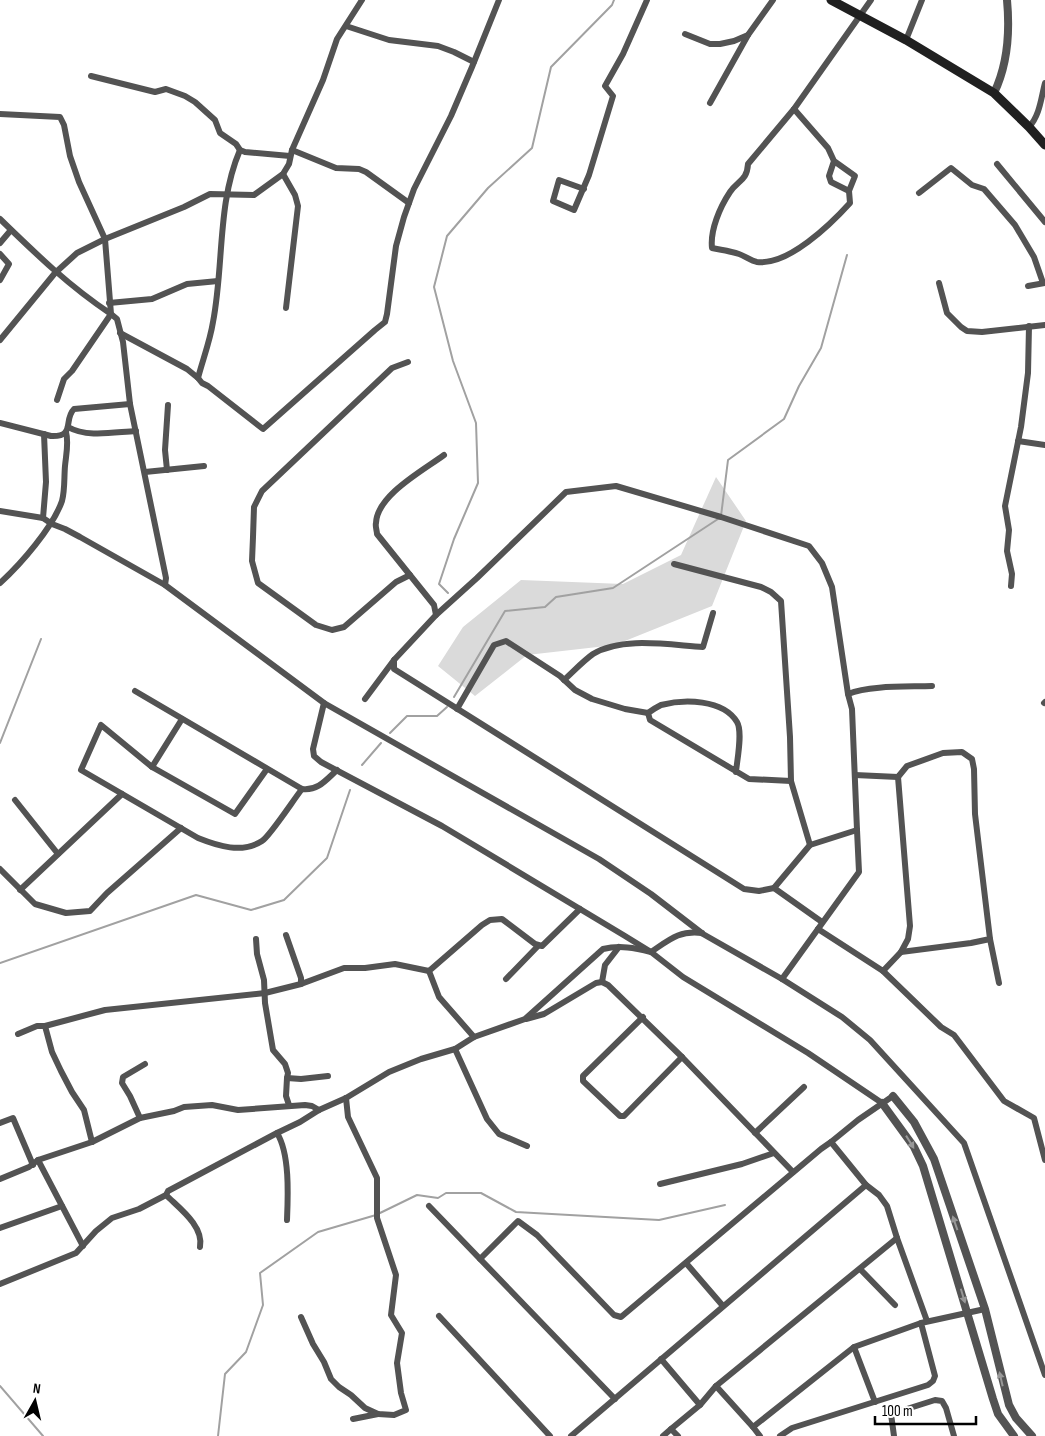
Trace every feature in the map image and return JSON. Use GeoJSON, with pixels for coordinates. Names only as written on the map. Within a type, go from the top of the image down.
{"type":"FeatureCollection","features":[{"type":"Feature","properties":{"kind":"main road"},"geometry":{"type":"LineString","coordinates":[[831,0],[906,40],[994,93],[1045,145]]}},
{"type":"Feature","properties":{"kind":"street"},"geometry":{"type":"LineString","coordinates":[[0,340],[55,273],[77,253],[104,239],[184,207],[202,196],[210,194],[254,195],[282,174],[289,164],[291,153],[323,80],[337,39],[362,0]]}},
{"type":"Feature","properties":{"kind":"street"},"geometry":{"type":"LineString","coordinates":[[120,333],[181,366],[263,429],[385,322],[396,246],[409,203],[474,62],[499,0]]}},
{"type":"Feature","properties":{"kind":"street"},"geometry":{"type":"LineString","coordinates":[[584,189],[559,180],[553,201],[574,210],[584,189],[613,96],[605,86],[623,54],[648,0]]}},
{"type":"Feature","properties":{"kind":"street"},"geometry":{"type":"LineString","coordinates":[[710,103],[748,35],[773,0]]}},
{"type":"Feature","properties":{"kind":"street"},"geometry":{"type":"LineString","coordinates":[[794,109],[828,148],[834,162],[855,176],[849,191],[850,203],[804,246],[774,260],[757,262],[740,254],[712,248],[711,240],[716,224],[731,191],[743,180],[748,172],[748,164],[794,109],[871,0]]}},
{"type":"Feature","properties":{"kind":"street"},"geometry":{"type":"LineString","coordinates":[[906,40],[922,0]]}},
{"type":"Feature","properties":{"kind":"street"},"geometry":{"type":"LineString","coordinates":[[994,93],[1003,74],[1006,62],[1009,20],[1007,0]]}},
{"type":"Feature","properties":{"kind":"street"},"geometry":{"type":"LineString","coordinates":[[346,26],[389,40],[438,46],[474,62]]}},
{"type":"Feature","properties":{"kind":"street"},"geometry":{"type":"LineString","coordinates":[[685,34],[710,44],[720,44],[748,35]]}},
{"type":"Feature","properties":{"kind":"street"},"geometry":{"type":"LineString","coordinates":[[91,76],[155,92],[166,89],[185,96],[208,113],[215,120],[220,133],[236,144],[240,150],[249,154],[291,153],[336,168],[359,169],[409,203]]}},
{"type":"Feature","properties":{"kind":"street"},"geometry":{"type":"LineString","coordinates":[[1029,127],[1035,120],[1045,83]]}},
{"type":"Feature","properties":{"kind":"street"},"geometry":{"type":"LineString","coordinates":[[0,114],[60,117],[64,125],[70,156],[79,182],[104,239],[111,314],[72,371],[66,375],[57,400]]}},
{"type":"Feature","properties":{"kind":"street"},"geometry":{"type":"LineString","coordinates":[[198,378],[214,322],[228,195],[236,159],[240,150]]}},
{"type":"Feature","properties":{"kind":"street"},"geometry":{"type":"LineString","coordinates":[[834,162],[829,176],[831,182],[849,191]]}},
{"type":"Feature","properties":{"kind":"street"},"geometry":{"type":"LineString","coordinates":[[997,164],[1045,222]]}},
{"type":"Feature","properties":{"kind":"street"},"geometry":{"type":"LineString","coordinates":[[919,194],[951,168],[972,185],[984,189],[1020,233],[1034,257],[1044,283],[1028,286]]}},
{"type":"Feature","properties":{"kind":"street"},"geometry":{"type":"LineString","coordinates":[[282,174],[295,195],[298,206],[286,308]]}},
{"type":"Feature","properties":{"kind":"street"},"geometry":{"type":"LineString","coordinates":[[0,219],[55,273],[117,319],[130,404],[166,578],[165,585]]}},
{"type":"Feature","properties":{"kind":"street"},"geometry":{"type":"LineString","coordinates":[[0,243],[11,230]]}},
{"type":"Feature","properties":{"kind":"street"},"geometry":{"type":"LineString","coordinates":[[0,254],[9,264],[0,280]]}},
{"type":"Feature","properties":{"kind":"street"},"geometry":{"type":"LineString","coordinates":[[109,303],[152,299],[187,284],[218,281]]}},
{"type":"Feature","properties":{"kind":"street"},"geometry":{"type":"LineString","coordinates":[[939,283],[947,313],[966,331],[982,332],[1045,325]]}},
{"type":"Feature","properties":{"kind":"street"},"geometry":{"type":"LineString","coordinates":[[1011,586],[1012,574],[1007,551],[1009,530],[1005,506],[1021,427],[1028,372],[1029,326]]}},
{"type":"Feature","properties":{"kind":"street"},"geometry":{"type":"LineString","coordinates":[[408,362],[392,368],[262,491],[254,507],[252,561],[258,583],[316,626],[332,630],[344,627],[396,582],[410,575]]}},
{"type":"Feature","properties":{"kind":"street"},"geometry":{"type":"LineString","coordinates":[[0,583],[12,572],[52,524],[63,499],[67,430],[71,412],[74,409],[130,404]]}},
{"type":"Feature","properties":{"kind":"street"},"geometry":{"type":"LineString","coordinates":[[167,470],[165,450],[168,405]]}},
{"type":"Feature","properties":{"kind":"street"},"geometry":{"type":"LineString","coordinates":[[0,423],[58,436],[67,430],[88,433],[136,431]]}},
{"type":"Feature","properties":{"kind":"street"},"geometry":{"type":"LineString","coordinates":[[43,518],[46,482],[44,434]]}},
{"type":"Feature","properties":{"kind":"street"},"geometry":{"type":"LineString","coordinates":[[1018,441],[1045,445]]}},
{"type":"Feature","properties":{"kind":"street"},"geometry":{"type":"LineString","coordinates":[[436,615],[434,606],[377,534],[376,522],[381,507],[394,492],[444,456]]}},
{"type":"Feature","properties":{"kind":"street"},"geometry":{"type":"LineString","coordinates":[[145,472],[204,466]]}},
{"type":"Feature","properties":{"kind":"street"},"geometry":{"type":"LineString","coordinates":[[365,699],[394,660],[436,615],[566,492],[616,486],[721,517],[809,546],[822,563],[832,587],[852,710],[859,872],[782,979]]}},
{"type":"Feature","properties":{"kind":"street"},"geometry":{"type":"LineString","coordinates":[[0,511],[43,518],[165,585],[324,703],[599,859],[651,894],[703,934],[782,979],[842,1017],[870,1040],[964,1143],[1045,1375]]}},
{"type":"Feature","properties":{"kind":"street"},"geometry":{"type":"LineString","coordinates":[[674,564],[761,586],[780,601],[790,737],[791,781],[810,845]]}},
{"type":"Feature","properties":{"kind":"street"},"geometry":{"type":"LineString","coordinates":[[564,680],[593,654],[615,645],[640,643],[703,647],[713,614]]}},
{"type":"Feature","properties":{"kind":"street"},"geometry":{"type":"LineString","coordinates":[[457,709],[494,645],[506,641],[564,680],[575,690],[592,699],[648,713],[660,706],[689,701],[707,702],[727,712],[737,722],[739,736],[736,772]]}},
{"type":"Feature","properties":{"kind":"street"},"geometry":{"type":"LineString","coordinates":[[394,660],[394,669],[744,889],[759,891],[774,888],[810,845],[856,830]]}},
{"type":"Feature","properties":{"kind":"street"},"geometry":{"type":"LineString","coordinates":[[848,694],[856,690],[932,686]]}},
{"type":"Feature","properties":{"kind":"street"},"geometry":{"type":"LineString","coordinates":[[135,692],[302,790],[317,788],[337,770]]}},
{"type":"Feature","properties":{"kind":"street"},"geometry":{"type":"LineString","coordinates":[[324,703],[314,749],[314,756],[321,762],[442,826],[580,908],[651,952],[683,977],[808,1053],[882,1103],[914,1147],[923,1166],[998,1414],[1014,1436]]}},
{"type":"Feature","properties":{"kind":"street"},"geometry":{"type":"LineString","coordinates":[[648,713],[650,720],[749,779],[791,781]]}},
{"type":"Feature","properties":{"kind":"street"},"geometry":{"type":"LineString","coordinates":[[152,766],[182,719]]}},
{"type":"Feature","properties":{"kind":"street"},"geometry":{"type":"LineString","coordinates":[[267,769],[234,814],[152,766],[102,725],[81,770],[198,838],[217,846],[235,848],[249,846],[262,841],[302,790]]}},
{"type":"Feature","properties":{"kind":"street"},"geometry":{"type":"LineString","coordinates":[[883,971],[901,952],[908,939],[910,926],[898,777],[907,766],[943,753],[962,752],[972,758],[974,769],[975,814],[990,939],[999,983]]}},
{"type":"Feature","properties":{"kind":"street"},"geometry":{"type":"LineString","coordinates":[[856,775],[898,777]]}},
{"type":"Feature","properties":{"kind":"street"},"geometry":{"type":"LineString","coordinates":[[20,890],[122,794]]}},
{"type":"Feature","properties":{"kind":"street"},"geometry":{"type":"LineString","coordinates":[[15,800],[58,854]]}},
{"type":"Feature","properties":{"kind":"street"},"geometry":{"type":"LineString","coordinates":[[0,869],[34,904],[66,913],[90,911],[107,893],[181,828]]}},
{"type":"Feature","properties":{"kind":"street"},"geometry":{"type":"LineString","coordinates":[[774,888],[822,922]]}},
{"type":"Feature","properties":{"kind":"street"},"geometry":{"type":"LineString","coordinates":[[506,979],[538,946],[542,946],[580,908]]}},
{"type":"Feature","properties":{"kind":"street"},"geometry":{"type":"LineString","coordinates":[[429,971],[490,920],[502,919],[538,946]]}},
{"type":"Feature","properties":{"kind":"street"},"geometry":{"type":"LineString","coordinates":[[818,929],[883,971],[941,1028],[954,1035],[1004,1101],[1034,1118],[1045,1160]]}},
{"type":"Feature","properties":{"kind":"street"},"geometry":{"type":"LineString","coordinates":[[524,1019],[603,949],[619,947],[651,952],[677,935],[690,932],[703,934]]}},
{"type":"Feature","properties":{"kind":"street"},"geometry":{"type":"LineString","coordinates":[[286,935],[298,968],[301,984]]}},
{"type":"Feature","properties":{"kind":"street"},"geometry":{"type":"LineString","coordinates":[[256,939],[257,954],[264,980],[265,1003],[273,1050],[285,1064],[288,1073],[286,1096],[289,1105]]}},
{"type":"Feature","properties":{"kind":"street"},"geometry":{"type":"LineString","coordinates":[[901,952],[990,939]]}},
{"type":"Feature","properties":{"kind":"street"},"geometry":{"type":"LineString","coordinates":[[602,982],[605,965],[619,947]]}},
{"type":"Feature","properties":{"kind":"street"},"geometry":{"type":"LineString","coordinates":[[18,1034],[37,1026],[45,1026],[105,1010],[265,993],[301,984],[344,968],[365,968],[394,964],[429,971]]}},
{"type":"Feature","properties":{"kind":"street"},"geometry":{"type":"LineString","coordinates":[[429,971],[439,997],[474,1037]]}},
{"type":"Feature","properties":{"kind":"street"},"geometry":{"type":"LineString","coordinates":[[0,1284],[76,1252],[96,1230],[112,1218],[139,1209],[166,1195],[168,1191],[277,1132],[300,1122],[319,1110],[346,1098],[389,1072],[421,1059],[455,1049],[474,1037],[524,1019],[538,1017],[596,983],[602,982],[608,985],[643,1017],[793,1172]]}},
{"type":"Feature","properties":{"kind":"street"},"geometry":{"type":"LineString","coordinates":[[643,1017],[582,1076],[583,1081],[620,1116],[624,1116],[682,1057]]}},
{"type":"Feature","properties":{"kind":"street"},"geometry":{"type":"LineString","coordinates":[[45,1026],[52,1052],[72,1092],[84,1110],[92,1142]]}},
{"type":"Feature","properties":{"kind":"street"},"geometry":{"type":"LineString","coordinates":[[455,1049],[487,1119],[499,1134],[527,1146]]}},
{"type":"Feature","properties":{"kind":"street"},"geometry":{"type":"LineString","coordinates":[[140,1118],[122,1080],[123,1077],[145,1064]]}},
{"type":"Feature","properties":{"kind":"street"},"geometry":{"type":"LineString","coordinates":[[287,1078],[301,1079],[328,1076]]}},
{"type":"Feature","properties":{"kind":"street"},"geometry":{"type":"LineString","coordinates":[[755,1133],[804,1087]]}},
{"type":"Feature","properties":{"kind":"street"},"geometry":{"type":"LineString","coordinates":[[480,1259],[518,1221],[537,1235],[614,1315],[622,1317],[793,1172],[858,1120],[893,1096],[914,1122],[934,1159],[985,1309],[1009,1405],[1016,1418],[1032,1436]]}},
{"type":"Feature","properties":{"kind":"street"},"geometry":{"type":"LineString","coordinates":[[346,1098],[348,1116],[377,1178],[376,1218],[396,1275],[391,1315],[402,1333],[397,1363],[401,1393],[406,1410],[394,1415],[378,1414],[353,1419]]}},
{"type":"Feature","properties":{"kind":"street"},"geometry":{"type":"LineString","coordinates":[[0,1179],[35,1163],[92,1142],[140,1118],[184,1107],[212,1105],[238,1110],[289,1105],[312,1106],[319,1110]]}},
{"type":"Feature","properties":{"kind":"street"},"geometry":{"type":"LineString","coordinates":[[0,1123],[13,1118],[35,1163],[62,1206],[83,1246]]}},
{"type":"Feature","properties":{"kind":"street"},"geometry":{"type":"LineString","coordinates":[[277,1132],[282,1142],[286,1162],[287,1220]]}},
{"type":"Feature","properties":{"kind":"street"},"geometry":{"type":"LineString","coordinates":[[780,1436],[792,1428],[928,1385],[935,1376],[924,1322],[887,1206],[879,1195],[866,1185],[832,1142]]}},
{"type":"Feature","properties":{"kind":"street"},"geometry":{"type":"LineString","coordinates":[[660,1184],[742,1164],[774,1153]]}},
{"type":"Feature","properties":{"kind":"street"},"geometry":{"type":"LineString","coordinates":[[571,1436],[866,1185]]}},
{"type":"Feature","properties":{"kind":"street"},"geometry":{"type":"LineString","coordinates":[[166,1195],[196,1227],[201,1240],[200,1246]]}},
{"type":"Feature","properties":{"kind":"street"},"geometry":{"type":"LineString","coordinates":[[0,1228],[62,1206]]}},
{"type":"Feature","properties":{"kind":"street"},"geometry":{"type":"LineString","coordinates":[[429,1206],[615,1398]]}},
{"type":"Feature","properties":{"kind":"street"},"geometry":{"type":"LineString","coordinates":[[663,1436],[700,1405],[716,1386],[896,1238]]}},
{"type":"Feature","properties":{"kind":"street"},"geometry":{"type":"LineString","coordinates":[[686,1263],[723,1306]]}},
{"type":"Feature","properties":{"kind":"street"},"geometry":{"type":"LineString","coordinates":[[860,1269],[895,1306]]}},
{"type":"Feature","properties":{"kind":"street"},"geometry":{"type":"LineString","coordinates":[[753,1427],[854,1347],[924,1322],[985,1309]]}},
{"type":"Feature","properties":{"kind":"street"},"geometry":{"type":"LineString","coordinates":[[439,1316],[550,1436]]}},
{"type":"Feature","properties":{"kind":"street"},"geometry":{"type":"LineString","coordinates":[[301,1317],[331,1379],[365,1408],[378,1414]]}},
{"type":"Feature","properties":{"kind":"street"},"geometry":{"type":"LineString","coordinates":[[854,1347],[875,1402]]}},
{"type":"Feature","properties":{"kind":"street"},"geometry":{"type":"LineString","coordinates":[[661,1359],[700,1405]]}},
{"type":"Feature","properties":{"kind":"street"},"geometry":{"type":"LineString","coordinates":[[716,1386],[760,1436]]}},
{"type":"Feature","properties":{"kind":"street"},"geometry":{"type":"LineString","coordinates":[[894,1436],[891,1414],[935,1400],[942,1401],[946,1408],[954,1436]]}},
{"type":"Feature","properties":{"kind":"street"},"geometry":{"type":"LineString","coordinates":[[671,1429],[678,1436]]}},
{"type":"Feature","properties":{"kind":"shaded area"},"geometry":{"type":"Polygon","coordinates":[[[716,477],[746,521],[712,606],[615,645],[527,655],[475,696],[438,666],[463,627],[521,580],[623,584],[681,555],[716,477]]]}},
{"type":"Feature","properties":{"kind":"waterway"},"geometry":{"type":"LineString","coordinates":[[448,593],[439,584],[454,539],[478,483],[476,423],[453,361],[434,287],[447,236],[488,188],[532,148],[551,67],[612,5],[614,0]]}},
{"type":"Feature","properties":{"kind":"waterway"},"geometry":{"type":"LineString","coordinates":[[721,516],[728,460],[784,419],[799,386],[821,348],[847,255]]}},
{"type":"Feature","properties":{"kind":"waterway"},"geometry":{"type":"LineString","coordinates":[[454,697],[505,611],[545,607],[556,597],[613,588],[718,519]]}},
{"type":"Feature","properties":{"kind":"waterway"},"geometry":{"type":"LineString","coordinates":[[0,743],[41,639]]}},
{"type":"Feature","properties":{"kind":"waterway"},"geometry":{"type":"LineString","coordinates":[[390,733],[407,716],[437,716],[447,707]]}},
{"type":"Feature","properties":{"kind":"waterway"},"geometry":{"type":"LineString","coordinates":[[362,765],[381,743]]}},
{"type":"Feature","properties":{"kind":"waterway"},"geometry":{"type":"LineString","coordinates":[[0,963],[196,895],[251,910],[284,900],[327,858],[350,790]]}},
{"type":"Feature","properties":{"kind":"waterway"},"geometry":{"type":"LineString","coordinates":[[380,1213],[417,1195],[438,1198],[446,1193],[481,1193],[516,1212],[659,1220],[725,1205]]}},
{"type":"Feature","properties":{"kind":"waterway"},"geometry":{"type":"LineString","coordinates":[[218,1436],[225,1374],[246,1352],[263,1305],[260,1273],[318,1232],[376,1215]]}},
{"type":"Feature","properties":{"kind":"waterway"},"geometry":{"type":"LineString","coordinates":[[0,1386],[43,1436]]}}]}
